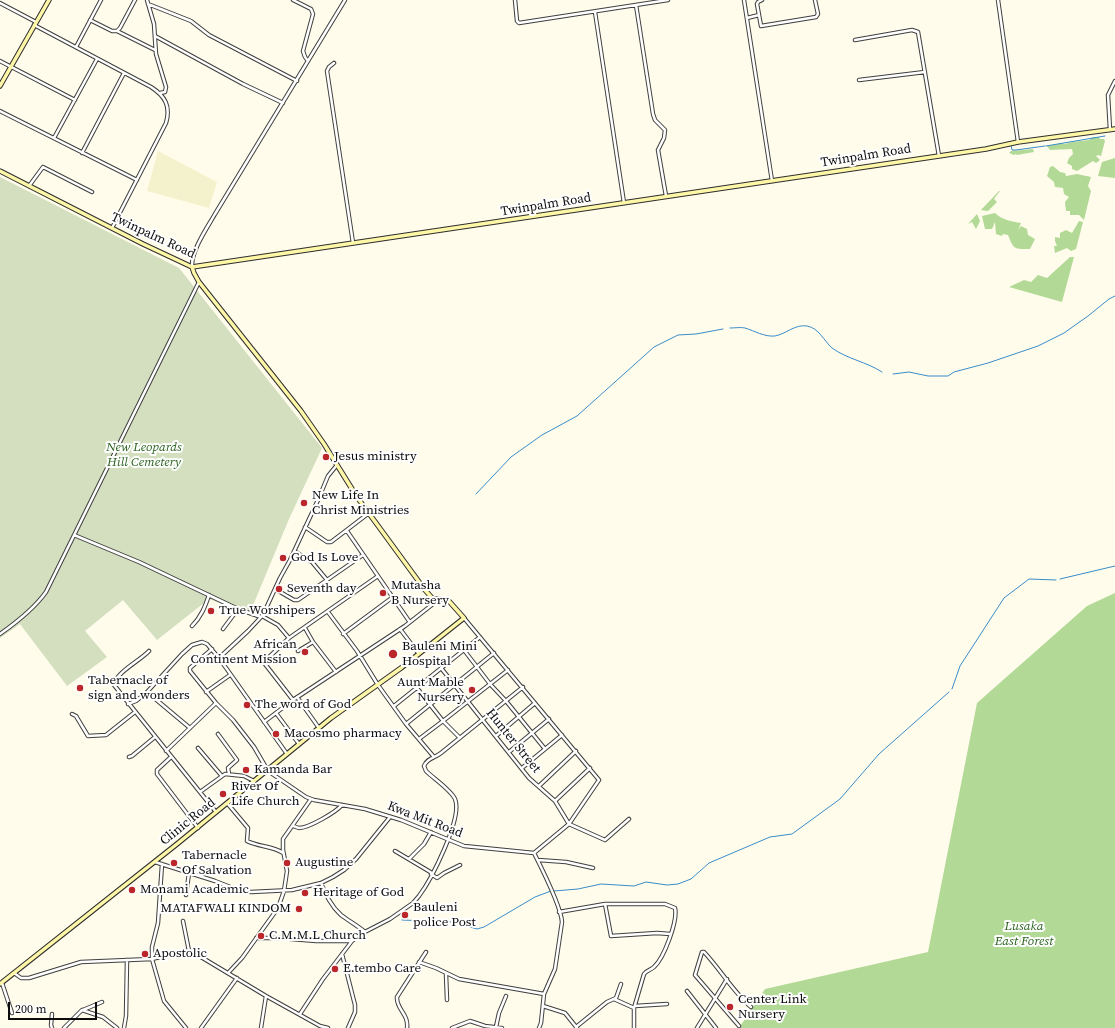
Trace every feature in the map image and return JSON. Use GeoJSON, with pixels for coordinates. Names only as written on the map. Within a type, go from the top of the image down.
{"type":"FeatureCollection","features":[{"type":"Feature","properties":{"kind":"main road"},"geometry":{"type":"LineString","coordinates":[[0,86],[10,66],[49,0]]}},
{"type":"Feature","properties":{"kind":"main road","name":"Twinpalm Road"},"geometry":{"type":"LineString","coordinates":[[0,171],[161,253],[192,267],[986,149],[1018,142],[1115,129]]}},
{"type":"Feature","properties":{"kind":"main road"},"geometry":{"type":"LineString","coordinates":[[192,267],[199,282],[290,396],[369,513],[425,590],[435,600],[448,600],[464,618]]}},
{"type":"Feature","properties":{"kind":"main road","name":"Clinic Road"},"geometry":{"type":"LineString","coordinates":[[1,983],[198,828],[268,771],[298,744],[420,654],[464,618]]}},
{"type":"Feature","properties":{"kind":"street"},"geometry":{"type":"LineString","coordinates":[[76,47],[101,0]]}},
{"type":"Feature","properties":{"kind":"street"},"geometry":{"type":"LineString","coordinates":[[117,31],[135,0]]}},
{"type":"Feature","properties":{"kind":"street"},"geometry":{"type":"LineString","coordinates":[[147,0],[154,24],[155,50],[166,87],[165,92],[160,93]]}},
{"type":"Feature","properties":{"kind":"street"},"geometry":{"type":"LineString","coordinates":[[293,0],[310,9],[313,14],[303,52],[308,61]]}},
{"type":"Feature","properties":{"kind":"street"},"geometry":{"type":"LineString","coordinates":[[192,267],[193,255],[206,229],[345,0]]}},
{"type":"Feature","properties":{"kind":"street"},"geometry":{"type":"LineString","coordinates":[[515,0],[517,21],[519,23],[572,14],[595,12],[636,5],[648,1],[668,0]]}},
{"type":"Feature","properties":{"kind":"street"},"geometry":{"type":"LineString","coordinates":[[744,0],[772,181]]}},
{"type":"Feature","properties":{"kind":"street"},"geometry":{"type":"LineString","coordinates":[[762,0],[757,4],[761,26],[814,18],[818,14],[815,0]]}},
{"type":"Feature","properties":{"kind":"street"},"geometry":{"type":"LineString","coordinates":[[998,0],[1018,142]]}},
{"type":"Feature","properties":{"kind":"street"},"geometry":{"type":"LineString","coordinates":[[0,3],[97,59],[160,93],[166,104],[168,118],[166,123],[112,228]]}},
{"type":"Feature","properties":{"kind":"street"},"geometry":{"type":"LineString","coordinates":[[148,4],[191,21],[209,35],[296,81]]}},
{"type":"Feature","properties":{"kind":"street"},"geometry":{"type":"LineString","coordinates":[[636,5],[652,114],[664,130],[664,138],[658,150],[666,196]]}},
{"type":"Feature","properties":{"kind":"street"},"geometry":{"type":"LineString","coordinates":[[595,12],[624,203]]}},
{"type":"Feature","properties":{"kind":"street"},"geometry":{"type":"LineString","coordinates":[[747,18],[759,14]]}},
{"type":"Feature","properties":{"kind":"street"},"geometry":{"type":"LineString","coordinates":[[90,20],[112,31],[117,31],[155,50]]}},
{"type":"Feature","properties":{"kind":"street"},"geometry":{"type":"LineString","coordinates":[[854,40],[915,30],[918,32],[939,156]]}},
{"type":"Feature","properties":{"kind":"street"},"geometry":{"type":"LineString","coordinates":[[155,36],[243,84],[283,103]]}},
{"type":"Feature","properties":{"kind":"street"},"geometry":{"type":"LineString","coordinates":[[54,138],[97,59]]}},
{"type":"Feature","properties":{"kind":"street"},"geometry":{"type":"LineString","coordinates":[[0,61],[75,100]]}},
{"type":"Feature","properties":{"kind":"street"},"geometry":{"type":"LineString","coordinates":[[334,63],[328,67],[327,71],[353,243]]}},
{"type":"Feature","properties":{"kind":"street"},"geometry":{"type":"LineString","coordinates":[[858,80],[925,72]]}},
{"type":"Feature","properties":{"kind":"street"},"geometry":{"type":"LineString","coordinates":[[82,153],[124,73]]}},
{"type":"Feature","properties":{"kind":"street"},"geometry":{"type":"LineString","coordinates":[[1110,130],[1108,95],[1115,81]]}},
{"type":"Feature","properties":{"kind":"street"},"geometry":{"type":"LineString","coordinates":[[0,111],[137,180]]}},
{"type":"Feature","properties":{"kind":"street"},"geometry":{"type":"LineString","coordinates":[[29,186],[44,167],[92,192]]}},
{"type":"Feature","properties":{"kind":"street"},"geometry":{"type":"LineString","coordinates":[[0,634],[18,621],[41,600],[46,592],[199,282]]}},
{"type":"Feature","properties":{"kind":"street"},"geometry":{"type":"LineString","coordinates":[[219,658],[261,617],[294,551],[328,476],[337,464]]}},
{"type":"Feature","properties":{"kind":"street"},"geometry":{"type":"LineString","coordinates":[[305,527],[329,543],[334,541],[369,513]]}},
{"type":"Feature","properties":{"kind":"street"},"geometry":{"type":"LineString","coordinates":[[347,531],[409,621]]}},
{"type":"Feature","properties":{"kind":"street"},"geometry":{"type":"LineString","coordinates":[[74,534],[139,562],[238,609],[278,625],[289,638]]}},
{"type":"Feature","properties":{"kind":"street"},"geometry":{"type":"LineString","coordinates":[[294,551],[312,562],[327,580]]}},
{"type":"Feature","properties":{"kind":"street"},"geometry":{"type":"LineString","coordinates":[[275,589],[296,600],[363,555]]}},
{"type":"Feature","properties":{"kind":"street"},"geometry":{"type":"LineString","coordinates":[[293,700],[265,662],[267,658],[289,638],[378,576]]}},
{"type":"Feature","properties":{"kind":"street"},"geometry":{"type":"LineString","coordinates":[[192,626],[198,620],[203,611],[209,595]]}},
{"type":"Feature","properties":{"kind":"street"},"geometry":{"type":"LineString","coordinates":[[343,634],[393,597]]}},
{"type":"Feature","properties":{"kind":"street"},"geometry":{"type":"LineString","coordinates":[[264,722],[293,700],[400,629],[433,604],[435,600]]}},
{"type":"Feature","properties":{"kind":"street"},"geometry":{"type":"LineString","coordinates":[[223,629],[238,609]]}},
{"type":"Feature","properties":{"kind":"street"},"geometry":{"type":"LineString","coordinates":[[328,612],[360,655],[378,685],[406,724],[434,757]]}},
{"type":"Feature","properties":{"kind":"street"},"geometry":{"type":"LineString","coordinates":[[464,618],[599,780],[569,824],[534,853],[551,891],[562,922],[555,969],[544,994],[541,1023],[539,1028]]}},
{"type":"Feature","properties":{"kind":"street"},"geometry":{"type":"LineString","coordinates":[[305,628],[313,642],[336,672]]}},
{"type":"Feature","properties":{"kind":"street"},"geometry":{"type":"LineString","coordinates":[[400,629],[420,654]]}},
{"type":"Feature","properties":{"kind":"street"},"geometry":{"type":"LineString","coordinates":[[394,706],[480,637]]}},
{"type":"Feature","properties":{"kind":"street"},"geometry":{"type":"LineString","coordinates":[[128,704],[136,701],[147,692],[192,645],[202,642],[207,644],[219,658],[287,754]]}},
{"type":"Feature","properties":{"kind":"street"},"geometry":{"type":"LineString","coordinates":[[298,651],[313,642]]}},
{"type":"Feature","properties":{"kind":"street"},"geometry":{"type":"LineString","coordinates":[[212,649],[189,670],[206,692],[233,720],[254,746],[268,771]]}},
{"type":"Feature","properties":{"kind":"street"},"geometry":{"type":"LineString","coordinates":[[464,650],[490,684],[506,701],[545,749]]}},
{"type":"Feature","properties":{"kind":"street"},"geometry":{"type":"LineString","coordinates":[[149,651],[114,682],[115,687],[216,812]]}},
{"type":"Feature","properties":{"kind":"street"},"geometry":{"type":"LineString","coordinates":[[406,724],[494,653]]}},
{"type":"Feature","properties":{"kind":"street","name":"Hunter Street"},"geometry":{"type":"LineString","coordinates":[[441,668],[529,778],[555,801],[569,824]]}},
{"type":"Feature","properties":{"kind":"street"},"geometry":{"type":"LineString","coordinates":[[419,739],[508,670]]}},
{"type":"Feature","properties":{"kind":"street"},"geometry":{"type":"LineString","coordinates":[[206,692],[230,674]]}},
{"type":"Feature","properties":{"kind":"street"},"geometry":{"type":"LineString","coordinates":[[300,1014],[323,979],[352,941],[413,903],[422,893],[432,873],[448,840],[456,811],[456,804],[453,796],[425,770],[424,766],[426,762],[441,753],[523,687]]}},
{"type":"Feature","properties":{"kind":"street"},"geometry":{"type":"LineString","coordinates":[[417,688],[430,705],[460,738]]}},
{"type":"Feature","properties":{"kind":"street"},"geometry":{"type":"LineString","coordinates":[[147,692],[190,728]]}},
{"type":"Feature","properties":{"kind":"street"},"geometry":{"type":"LineString","coordinates":[[297,698],[319,728]]}},
{"type":"Feature","properties":{"kind":"street"},"geometry":{"type":"LineString","coordinates":[[166,751],[216,703]]}},
{"type":"Feature","properties":{"kind":"street"},"geometry":{"type":"LineString","coordinates":[[496,736],[535,703]]}},
{"type":"Feature","properties":{"kind":"street"},"geometry":{"type":"LineString","coordinates":[[72,714],[76,716],[88,736],[106,734],[134,712]]}},
{"type":"Feature","properties":{"kind":"street"},"geometry":{"type":"LineString","coordinates":[[276,713],[298,744]]}},
{"type":"Feature","properties":{"kind":"street"},"geometry":{"type":"LineString","coordinates":[[509,752],[531,732],[549,719]]}},
{"type":"Feature","properties":{"kind":"street"},"geometry":{"type":"LineString","coordinates":[[218,734],[237,760],[228,768],[229,774]]}},
{"type":"Feature","properties":{"kind":"street"},"geometry":{"type":"LineString","coordinates":[[522,768],[562,735]]}},
{"type":"Feature","properties":{"kind":"street"},"geometry":{"type":"LineString","coordinates":[[129,757],[155,737]]}},
{"type":"Feature","properties":{"kind":"street"},"geometry":{"type":"LineString","coordinates":[[198,748],[221,775]]}},
{"type":"Feature","properties":{"kind":"street"},"geometry":{"type":"LineString","coordinates":[[539,786],[576,751]]}},
{"type":"Feature","properties":{"kind":"street"},"geometry":{"type":"LineString","coordinates":[[171,757],[157,770],[157,774],[198,828]]}},
{"type":"Feature","properties":{"kind":"street"},"geometry":{"type":"LineString","coordinates":[[555,801],[590,768]]}},
{"type":"Feature","properties":{"kind":"street","name":"Kwa Mit Road"},"geometry":{"type":"LineString","coordinates":[[268,771],[311,799],[365,809],[431,832],[459,845],[534,853]]}},
{"type":"Feature","properties":{"kind":"street"},"geometry":{"type":"LineString","coordinates":[[200,792],[221,775],[229,774],[244,776],[254,781]]}},
{"type":"Feature","properties":{"kind":"street"},"geometry":{"type":"LineString","coordinates":[[228,973],[242,958],[276,912],[284,891],[287,871],[284,853],[284,839],[311,799]]}},
{"type":"Feature","properties":{"kind":"street"},"geometry":{"type":"LineString","coordinates":[[227,803],[248,828],[247,841],[266,848],[276,849],[284,853]]}},
{"type":"Feature","properties":{"kind":"street"},"geometry":{"type":"LineString","coordinates":[[293,826],[299,828],[308,826],[334,812],[342,805]]}},
{"type":"Feature","properties":{"kind":"street"},"geometry":{"type":"LineString","coordinates":[[154,862],[215,881],[238,890],[251,892],[300,889],[321,883],[348,867],[390,817]]}},
{"type":"Feature","properties":{"kind":"street"},"geometry":{"type":"LineString","coordinates":[[569,824],[605,840],[629,819]]}},
{"type":"Feature","properties":{"kind":"street"},"geometry":{"type":"LineString","coordinates":[[409,859],[425,842],[431,832]]}},
{"type":"Feature","properties":{"kind":"street"},"geometry":{"type":"LineString","coordinates":[[395,851],[432,873],[437,878],[460,865]]}},
{"type":"Feature","properties":{"kind":"street"},"geometry":{"type":"LineString","coordinates":[[538,860],[566,862],[593,868]]}},
{"type":"Feature","properties":{"kind":"street"},"geometry":{"type":"LineString","coordinates":[[162,864],[158,923],[152,947],[152,959],[164,1001],[186,1028]]}},
{"type":"Feature","properties":{"kind":"street"},"geometry":{"type":"LineString","coordinates":[[186,896],[189,873]]}},
{"type":"Feature","properties":{"kind":"street"},"geometry":{"type":"LineString","coordinates":[[321,883],[334,908],[365,932]]}},
{"type":"Feature","properties":{"kind":"street"},"geometry":{"type":"LineString","coordinates":[[559,912],[605,904],[661,904],[670,906],[676,910],[666,950],[654,967],[644,974],[635,1007],[634,1028]]}},
{"type":"Feature","properties":{"kind":"street"},"geometry":{"type":"LineString","coordinates":[[605,904],[609,934],[611,936],[670,934]]}},
{"type":"Feature","properties":{"kind":"street"},"geometry":{"type":"LineString","coordinates":[[183,921],[189,951]]}},
{"type":"Feature","properties":{"kind":"street"},"geometry":{"type":"LineString","coordinates":[[256,938],[352,941]]}},
{"type":"Feature","properties":{"kind":"street"},"geometry":{"type":"LineString","coordinates":[[14,973],[21,978],[25,978],[81,962],[152,959],[189,951],[195,952],[266,996],[320,1026],[328,1028]]}},
{"type":"Feature","properties":{"kind":"street"},"geometry":{"type":"LineString","coordinates":[[407,1028],[407,1018],[396,999],[426,952]]}},
{"type":"Feature","properties":{"kind":"street"},"geometry":{"type":"LineString","coordinates":[[739,1026],[695,975],[702,952],[704,952],[716,964],[742,999],[751,1007]]}},
{"type":"Feature","properties":{"kind":"street"},"geometry":{"type":"LineString","coordinates":[[342,954],[356,1005],[348,1028]]}},
{"type":"Feature","properties":{"kind":"street"},"geometry":{"type":"LineString","coordinates":[[124,1028],[126,1016],[127,960]]}},
{"type":"Feature","properties":{"kind":"street"},"geometry":{"type":"LineString","coordinates":[[419,962],[436,968],[455,978],[544,994]]}},
{"type":"Feature","properties":{"kind":"street"},"geometry":{"type":"LineString","coordinates":[[446,974],[446,1000]]}},
{"type":"Feature","properties":{"kind":"street"},"geometry":{"type":"LineString","coordinates":[[201,1028],[237,978]]}},
{"type":"Feature","properties":{"kind":"street"},"geometry":{"type":"LineString","coordinates":[[697,1028],[727,979]]}},
{"type":"Feature","properties":{"kind":"street"},"geometry":{"type":"LineString","coordinates":[[1,983],[12,1012]]}},
{"type":"Feature","properties":{"kind":"street"},"geometry":{"type":"LineString","coordinates":[[543,1006],[565,1013],[577,1027],[606,1002],[618,996],[621,984]]}},
{"type":"Feature","properties":{"kind":"street"},"geometry":{"type":"LineString","coordinates":[[686,991],[716,1028]]}},
{"type":"Feature","properties":{"kind":"street"},"geometry":{"type":"LineString","coordinates":[[261,1028],[266,996]]}},
{"type":"Feature","properties":{"kind":"street"},"geometry":{"type":"LineString","coordinates":[[496,1027],[499,1013],[506,996]]}},
{"type":"Feature","properties":{"kind":"street"},"geometry":{"type":"LineString","coordinates":[[614,999],[635,1007],[667,1004]]}},
{"type":"Feature","properties":{"kind":"street"},"geometry":{"type":"LineString","coordinates":[[64,1028],[82,1010],[102,1002]]}},
{"type":"Feature","properties":{"kind":"street"},"geometry":{"type":"LineString","coordinates":[[82,1010],[103,1017],[117,1028]]}},
{"type":"Feature","properties":{"kind":"street"},"geometry":{"type":"LineString","coordinates":[[52,1014],[52,1028]]}},
{"type":"Feature","properties":{"kind":"street"},"geometry":{"type":"LineString","coordinates":[[452,1028],[470,1020],[485,1026],[502,1028]]}},
{"type":"Feature","properties":{"kind":"shaded area"},"geometry":{"type":"Polygon","coordinates":[[[158,151],[217,182],[209,208],[147,191],[158,151]]]}},
{"type":"Feature","properties":{"kind":"green space"},"geometry":{"type":"Polygon","coordinates":[[[1093,137],[1099,137],[1105,141],[1101,156],[1096,156],[1100,160],[1096,163],[1093,161],[1077,171],[1072,169],[1072,166],[1067,163],[1073,154],[1072,149],[1050,150],[1047,146],[1089,140],[1093,137]]]}},
{"type":"Feature","properties":{"kind":"green space"},"geometry":{"type":"Polygon","coordinates":[[[1033,149],[1034,152],[1017,155],[1009,153],[1011,151],[1033,149]]]}},
{"type":"Feature","properties":{"kind":"green space"},"geometry":{"type":"Polygon","coordinates":[[[1115,158],[1115,178],[1098,176],[1102,162],[1115,158]]]}},
{"type":"Feature","properties":{"kind":"green space"},"geometry":{"type":"Polygon","coordinates":[[[1053,166],[1060,172],[1065,173],[1066,176],[1077,174],[1091,177],[1088,186],[1091,191],[1084,220],[1079,215],[1070,215],[1070,211],[1066,211],[1065,202],[1069,197],[1064,194],[1063,188],[1055,187],[1054,182],[1047,176],[1050,167],[1053,166]]]}},
{"type":"Feature","properties":{"kind":"green space","name":"New Leopards Hill Cemetery"},"geometry":{"type":"Polygon","coordinates":[[[0,177],[179,268],[322,448],[289,519],[249,615],[209,599],[157,640],[123,600],[85,631],[107,657],[67,686],[20,624],[0,638],[0,177]]]}},
{"type":"Feature","properties":{"kind":"green space"},"geometry":{"type":"Polygon","coordinates":[[[999,191],[994,199],[997,202],[988,211],[981,210],[999,191]]]}},
{"type":"Feature","properties":{"kind":"green space"},"geometry":{"type":"Polygon","coordinates":[[[995,213],[1003,219],[1021,223],[1018,230],[1021,226],[1027,229],[1028,235],[1035,239],[1030,249],[1015,248],[1008,235],[1003,234],[1002,236],[996,234],[995,222],[992,229],[985,229],[982,216],[995,213]]]}},
{"type":"Feature","properties":{"kind":"green space"},"geometry":{"type":"Polygon","coordinates":[[[977,214],[980,221],[976,229],[972,222],[968,224],[977,214]]]}},
{"type":"Feature","properties":{"kind":"green space"},"geometry":{"type":"Polygon","coordinates":[[[1079,221],[1083,222],[1076,249],[1071,251],[1067,248],[1055,253],[1054,246],[1057,246],[1055,237],[1060,238],[1060,233],[1066,230],[1072,233],[1079,221]]]}},
{"type":"Feature","properties":{"kind":"green space"},"geometry":{"type":"Polygon","coordinates":[[[1070,257],[1074,257],[1062,302],[1009,287],[1024,280],[1031,282],[1038,275],[1047,278],[1070,257]]]}},
{"type":"Feature","properties":{"kind":"green space","name":"Lusaka East Forest"},"geometry":{"type":"Polygon","coordinates":[[[1115,593],[1115,1028],[739,1028],[765,989],[928,952],[977,703],[1087,606],[1115,593]]]}},
{"type":"Feature","properties":{"kind":"waterway"},"geometry":{"type":"LineString","coordinates":[[1046,146],[1105,136]]}},
{"type":"Feature","properties":{"kind":"waterway"},"geometry":{"type":"LineString","coordinates":[[1011,145],[1012,150],[1045,146]]}},
{"type":"Feature","properties":{"kind":"waterway"},"geometry":{"type":"LineString","coordinates":[[893,374],[909,372],[928,376],[948,376],[954,372],[988,363],[1038,346],[1064,333],[1115,296]]}},
{"type":"Feature","properties":{"kind":"waterway"},"geometry":{"type":"LineString","coordinates":[[730,328],[749,329],[763,335],[775,336],[798,326],[811,327],[815,329],[829,345],[838,352],[882,372]]}},
{"type":"Feature","properties":{"kind":"waterway"},"geometry":{"type":"LineString","coordinates":[[476,494],[511,457],[542,435],[577,416],[654,347],[678,335],[696,334],[723,329]]}},
{"type":"Feature","properties":{"kind":"waterway"},"geometry":{"type":"LineString","coordinates":[[1060,579],[1115,566]]}},
{"type":"Feature","properties":{"kind":"waterway"},"geometry":{"type":"LineString","coordinates":[[952,689],[960,666],[1004,598],[1029,579],[1056,580]]}},
{"type":"Feature","properties":{"kind":"waterway"},"geometry":{"type":"LineString","coordinates":[[554,891],[578,889],[601,884],[634,886],[646,882],[667,885],[678,884],[691,879],[709,863],[770,837],[792,834],[840,799],[879,754],[949,692]]}},
{"type":"Feature","properties":{"kind":"waterway"},"geometry":{"type":"LineString","coordinates":[[402,920],[453,922],[477,929],[484,927],[535,897],[551,891]]}},
{"type":"Feature","properties":{"kind":"place","name":"Jesus ministry"},"geometry":{"type":"Point","coordinates":[326,457]}},
{"type":"Feature","properties":{"kind":"place","name":"New Life In Christ Ministries"},"geometry":{"type":"Point","coordinates":[304,503]}},
{"type":"Feature","properties":{"kind":"place","name":"God Is Love"},"geometry":{"type":"Point","coordinates":[283,558]}},
{"type":"Feature","properties":{"kind":"place","name":"Seventh day"},"geometry":{"type":"Point","coordinates":[279,589]}},
{"type":"Feature","properties":{"kind":"place","name":"Mutasha B Nursery"},"geometry":{"type":"Point","coordinates":[383,593]}},
{"type":"Feature","properties":{"kind":"place","name":"True Worshipers"},"geometry":{"type":"Point","coordinates":[211,611]}},
{"type":"Feature","properties":{"kind":"place","name":"African Continent Mission"},"geometry":{"type":"Point","coordinates":[305,652]}},
{"type":"Feature","properties":{"kind":"place","name":"Bauleni Mini Hospital"},"geometry":{"type":"Point","coordinates":[393,654]}},
{"type":"Feature","properties":{"kind":"place","name":"Tabernacle of sign and wonders"},"geometry":{"type":"Point","coordinates":[80,688]}},
{"type":"Feature","properties":{"kind":"place","name":"Aunt Mable Nursery"},"geometry":{"type":"Point","coordinates":[472,690]}},
{"type":"Feature","properties":{"kind":"place","name":"The word of God"},"geometry":{"type":"Point","coordinates":[247,705]}},
{"type":"Feature","properties":{"kind":"place","name":"Macosmo pharmacy"},"geometry":{"type":"Point","coordinates":[276,734]}},
{"type":"Feature","properties":{"kind":"place","name":"Kamanda Bar"},"geometry":{"type":"Point","coordinates":[246,770]}},
{"type":"Feature","properties":{"kind":"place","name":"River Of Life Church"},"geometry":{"type":"Point","coordinates":[223,794]}},
{"type":"Feature","properties":{"kind":"place","name":"Tabernacle Of Salvation"},"geometry":{"type":"Point","coordinates":[174,863]}},
{"type":"Feature","properties":{"kind":"place","name":"Augustine"},"geometry":{"type":"Point","coordinates":[287,863]}},
{"type":"Feature","properties":{"kind":"place","name":"Monami Academic"},"geometry":{"type":"Point","coordinates":[132,890]}},
{"type":"Feature","properties":{"kind":"place","name":"Heritage of God"},"geometry":{"type":"Point","coordinates":[305,893]}},
{"type":"Feature","properties":{"kind":"place","name":"MATAFWALI KINDOM"},"geometry":{"type":"Point","coordinates":[299,909]}},
{"type":"Feature","properties":{"kind":"place","name":"Bauleni police Post"},"geometry":{"type":"Point","coordinates":[405,915]}},
{"type":"Feature","properties":{"kind":"place","name":"C.M.M.L Church"},"geometry":{"type":"Point","coordinates":[261,936]}},
{"type":"Feature","properties":{"kind":"place","name":"Apostolic"},"geometry":{"type":"Point","coordinates":[145,954]}},
{"type":"Feature","properties":{"kind":"place","name":"E.tembo Care"},"geometry":{"type":"Point","coordinates":[335,969]}},
{"type":"Feature","properties":{"kind":"place","name":"Center Link Nursery"},"geometry":{"type":"Point","coordinates":[730,1007]}}]}
